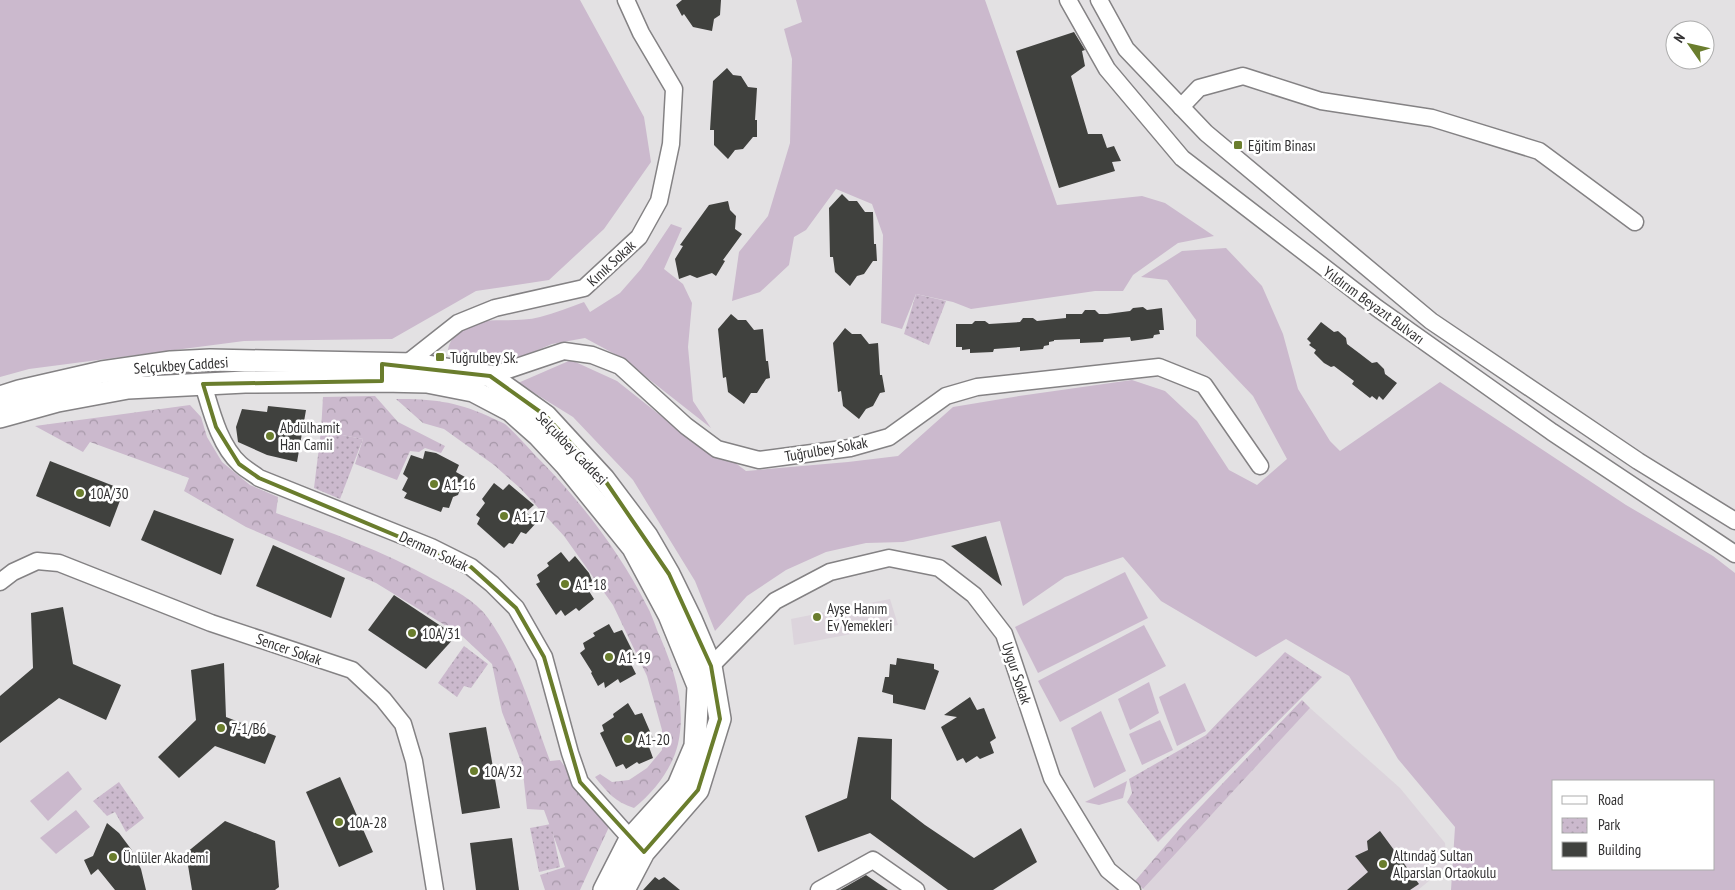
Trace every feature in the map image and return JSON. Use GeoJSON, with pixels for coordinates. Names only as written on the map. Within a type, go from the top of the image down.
{"type":"FeatureCollection","features":[{"type":"Feature","properties":{"kind":"street","name":"Kınık Sokak"},"geometry":{"type":"LineString","coordinates":[[406,364],[458,323],[495,308],[584,288],[640,237],[659,201],[670,144],[674,89],[641,33],[626,0]]}},
{"type":"Feature","properties":{"kind":"street","name":"Yıldırım Beyazıt Bulvarı"},"geometry":{"type":"LineString","coordinates":[[1068,0],[1107,69],[1182,158],[1377,308],[1552,432],[1735,554]]}},
{"type":"Feature","properties":{"kind":"street","name":"Yıldırım Beyazıt Bulvarı"},"geometry":{"type":"LineString","coordinates":[[1099,0],[1126,49],[1206,133],[1431,322],[1638,461],[1735,521]]}},
{"type":"Feature","properties":{"kind":"street"},"geometry":{"type":"LineString","coordinates":[[1181,107],[1199,88],[1243,76],[1321,101],[1432,118],[1539,151],[1635,222]]}},
{"type":"Feature","properties":{"kind":"street","name":"Tuğrulbey Sokak"},"geometry":{"type":"LineString","coordinates":[[490,376],[564,351],[592,354],[620,366],[686,426],[717,449],[759,460],[850,448],[890,437],[946,396],[977,387],[1159,367],[1204,385],[1260,466]]}},
{"type":"Feature","properties":{"kind":"street","name":"Selçukbey Caddesi"},"geometry":{"type":"LineString","coordinates":[[0,397],[102,372],[172,362],[210,360],[382,372],[473,391],[511,410],[565,464],[633,548],[670,615],[698,686],[695,746],[678,786],[604,890]]}},
{"type":"Feature","properties":{"kind":"street","name":"Selçukbey Caddesi"},"geometry":{"type":"LineString","coordinates":[[0,417],[58,401],[128,388],[382,372],[406,364],[490,376],[546,416],[604,479],[647,536],[669,574],[711,666],[720,719],[698,790],[637,846],[624,890]]}},
{"type":"Feature","properties":{"kind":"street","name":"Derman Sokak"},"geometry":{"type":"LineString","coordinates":[[203,384],[216,428],[239,464],[259,478],[431,547],[471,567],[492,584],[516,608],[544,657],[580,782],[637,846]]}},
{"type":"Feature","properties":{"kind":"street","name":"Uygur Sokak"},"geometry":{"type":"LineString","coordinates":[[698,686],[711,666],[775,601],[830,572],[889,558],[939,568],[974,595],[1004,634],[1052,778],[1108,870],[1132,890]]}},
{"type":"Feature","properties":{"kind":"street","name":"Sencer Sokak"},"geometry":{"type":"LineString","coordinates":[[0,582],[13,572],[37,561],[59,563],[211,623],[352,670],[383,699],[403,724],[414,761],[435,890]]}},
{"type":"Feature","properties":{"kind":"street"},"geometry":{"type":"LineString","coordinates":[[819,890],[873,860],[916,890]]}},
{"type":"Feature","properties":{"kind":"highlighted area"},"geometry":{"type":"Polygon","coordinates":[[[382,364],[490,376],[546,416],[604,479],[669,574],[711,666],[720,719],[698,790],[644,852],[580,782],[544,657],[516,608],[471,567],[259,478],[239,464],[216,427],[203,384],[382,381],[382,364]]]}},
{"type":"Feature","properties":{"kind":"shaded area"},"geometry":{"type":"Polygon","coordinates":[[[890,599],[898,625],[794,645],[791,619],[890,599]]]}},
{"type":"Feature","properties":{"kind":"shaded area"},"geometry":{"type":"Polygon","coordinates":[[[1310,708],[1400,788],[1445,843],[1447,866],[1418,890],[1144,890],[1143,889],[1310,708]]]}},
{"type":"Feature","properties":{"kind":"green space"},"geometry":{"type":"Polygon","coordinates":[[[0,0],[580,0],[644,117],[651,162],[604,229],[549,280],[476,291],[392,339],[244,341],[29,369],[0,377],[0,0]]]}},
{"type":"Feature","properties":{"kind":"green space"},"geometry":{"type":"Polygon","coordinates":[[[796,0],[985,0],[1057,205],[1142,196],[1165,203],[1214,236],[1178,243],[1133,275],[1123,291],[1095,291],[971,309],[953,302],[916,294],[902,329],[881,323],[883,235],[872,204],[836,189],[806,230],[794,237],[789,265],[760,292],[732,301],[739,252],[768,216],[790,143],[792,59],[784,29],[802,22],[796,0]]]}},
{"type":"Feature","properties":{"kind":"green space"},"geometry":{"type":"Polygon","coordinates":[[[671,224],[682,228],[664,269],[683,284],[692,303],[688,347],[693,401],[711,428],[622,358],[585,338],[552,344],[505,364],[448,352],[451,341],[455,336],[465,327],[477,322],[533,319],[584,302],[590,312],[620,293],[641,269],[671,224]]]}},
{"type":"Feature","properties":{"kind":"green space"},"geometry":{"type":"Polygon","coordinates":[[[1226,248],[1262,286],[1283,334],[1298,389],[1330,441],[1340,451],[1440,382],[1626,505],[1713,556],[1735,573],[1735,890],[1451,890],[1455,827],[1398,759],[1349,676],[1286,639],[1256,657],[1161,601],[1123,557],[1065,577],[1023,606],[1000,521],[903,542],[866,543],[826,552],[786,570],[747,596],[715,631],[695,581],[633,480],[573,417],[518,383],[571,360],[617,381],[680,431],[680,421],[746,471],[898,456],[953,407],[1132,380],[1165,391],[1197,421],[1229,470],[1257,485],[1287,459],[1253,396],[1196,336],[1196,320],[1167,280],[1141,277],[1182,251],[1226,248]]]}},
{"type":"Feature","properties":{"kind":"green space"},"geometry":{"type":"Polygon","coordinates":[[[916,294],[946,301],[929,345],[904,334],[916,294]]]}},
{"type":"Feature","properties":{"kind":"green space"},"geometry":{"type":"Polygon","coordinates":[[[375,396],[398,422],[445,446],[441,453],[425,448],[419,452],[410,451],[397,480],[355,464],[363,439],[321,431],[323,397],[375,396]]]}},
{"type":"Feature","properties":{"kind":"green space"},"geometry":{"type":"Polygon","coordinates":[[[396,399],[432,400],[453,404],[476,411],[505,424],[551,471],[582,507],[636,585],[650,612],[673,671],[680,700],[681,714],[678,744],[667,771],[648,795],[634,808],[612,796],[595,777],[600,774],[612,782],[629,780],[647,768],[662,750],[662,730],[647,676],[613,605],[564,536],[520,488],[494,465],[444,429],[423,423],[396,399]]]}},
{"type":"Feature","properties":{"kind":"green space"},"geometry":{"type":"Polygon","coordinates":[[[190,405],[201,417],[207,437],[222,462],[250,485],[278,497],[276,513],[356,543],[414,569],[463,596],[477,606],[488,618],[516,669],[550,761],[560,760],[609,827],[580,890],[545,890],[540,875],[565,867],[544,810],[527,809],[522,764],[502,712],[492,664],[461,635],[376,583],[246,527],[184,491],[189,478],[90,442],[83,452],[35,426],[190,405]]]}},
{"type":"Feature","properties":{"kind":"green space"},"geometry":{"type":"Polygon","coordinates":[[[321,431],[363,439],[340,499],[314,488],[321,431]]]}},
{"type":"Feature","properties":{"kind":"green space"},"geometry":{"type":"Polygon","coordinates":[[[1125,572],[1148,618],[1038,673],[1015,627],[1125,572]]]}},
{"type":"Feature","properties":{"kind":"green space"},"geometry":{"type":"Polygon","coordinates":[[[1144,625],[1166,666],[1060,722],[1038,681],[1144,625]]]}},
{"type":"Feature","properties":{"kind":"green space"},"geometry":{"type":"Polygon","coordinates":[[[464,646],[488,664],[471,688],[464,686],[457,697],[438,683],[464,646]]]}},
{"type":"Feature","properties":{"kind":"green space"},"geometry":{"type":"Polygon","coordinates":[[[1285,652],[1322,677],[1158,842],[1127,802],[1132,793],[1129,779],[1206,735],[1285,652]]]}},
{"type":"Feature","properties":{"kind":"green space"},"geometry":{"type":"Polygon","coordinates":[[[1149,682],[1159,713],[1130,730],[1118,699],[1149,682]]]}},
{"type":"Feature","properties":{"kind":"green space"},"geometry":{"type":"Polygon","coordinates":[[[1185,683],[1206,731],[1177,746],[1159,697],[1185,683]]]}},
{"type":"Feature","properties":{"kind":"green space"},"geometry":{"type":"Polygon","coordinates":[[[1302,700],[1310,708],[1143,889],[1135,881],[1183,825],[1302,700]]]}},
{"type":"Feature","properties":{"kind":"green space"},"geometry":{"type":"Polygon","coordinates":[[[1101,711],[1126,771],[1094,788],[1071,728],[1101,711]]]}},
{"type":"Feature","properties":{"kind":"green space"},"geometry":{"type":"Polygon","coordinates":[[[1160,720],[1173,750],[1142,765],[1129,734],[1160,720]]]}},
{"type":"Feature","properties":{"kind":"green space"},"geometry":{"type":"Polygon","coordinates":[[[68,771],[82,789],[48,821],[30,801],[68,771]]]}},
{"type":"Feature","properties":{"kind":"green space"},"geometry":{"type":"Polygon","coordinates":[[[1127,781],[1123,798],[1099,805],[1085,802],[1127,781]]]}},
{"type":"Feature","properties":{"kind":"green space"},"geometry":{"type":"Polygon","coordinates":[[[119,782],[144,818],[126,832],[115,812],[107,816],[93,801],[119,782]]]}},
{"type":"Feature","properties":{"kind":"green space"},"geometry":{"type":"Polygon","coordinates":[[[76,810],[90,827],[56,854],[40,838],[76,810]]]}},
{"type":"Feature","properties":{"kind":"green space"},"geometry":{"type":"Polygon","coordinates":[[[551,824],[560,867],[539,872],[530,828],[551,824]]]}},
{"type":"Feature","properties":{"kind":"building"},"geometry":{"type":"Polygon","coordinates":[[[682,0],[721,0],[720,15],[714,19],[712,31],[693,27],[684,14],[682,16],[676,5],[682,0]]]}},
{"type":"Feature","properties":{"kind":"building"},"geometry":{"type":"Polygon","coordinates":[[[1074,32],[1085,50],[1082,51],[1085,66],[1071,76],[1088,134],[1102,134],[1107,148],[1114,146],[1121,161],[1112,162],[1115,171],[1059,188],[1016,51],[1074,32]]]}},
{"type":"Feature","properties":{"kind":"building"},"geometry":{"type":"Polygon","coordinates":[[[727,68],[733,75],[741,76],[748,87],[757,88],[755,120],[757,120],[757,137],[753,137],[743,149],[735,150],[728,159],[714,145],[714,130],[710,130],[713,81],[727,68]]]}},
{"type":"Feature","properties":{"kind":"building"},"geometry":{"type":"Polygon","coordinates":[[[842,194],[849,201],[857,201],[865,212],[873,212],[874,244],[876,244],[877,261],[873,261],[864,274],[857,276],[850,286],[835,272],[833,257],[830,257],[829,208],[842,194]]]}},
{"type":"Feature","properties":{"kind":"building"},"geometry":{"type":"Polygon","coordinates":[[[728,201],[730,210],[736,216],[735,229],[742,234],[723,260],[725,261],[716,276],[712,273],[697,278],[690,275],[679,279],[675,259],[683,246],[680,245],[709,205],[728,201]]]}},
{"type":"Feature","properties":{"kind":"building"},"geometry":{"type":"Polygon","coordinates":[[[1143,307],[1147,310],[1162,308],[1164,330],[1159,330],[1160,334],[1154,335],[1153,338],[1131,341],[1130,337],[1104,339],[1103,342],[1080,343],[1080,339],[1054,340],[1049,342],[1049,345],[1044,346],[1043,349],[1020,351],[1020,347],[994,349],[993,352],[970,353],[970,349],[962,350],[962,347],[956,347],[956,324],[972,324],[975,321],[985,321],[989,324],[1020,322],[1023,318],[1033,318],[1037,321],[1066,318],[1066,314],[1082,314],[1085,310],[1095,310],[1099,314],[1107,314],[1143,307]]]}},
{"type":"Feature","properties":{"kind":"building"},"geometry":{"type":"Polygon","coordinates":[[[731,314],[738,320],[746,320],[754,330],[763,329],[766,361],[768,361],[770,378],[766,379],[757,393],[751,393],[744,404],[728,392],[726,377],[723,378],[718,329],[731,314]]]}},
{"type":"Feature","properties":{"kind":"building"},"geometry":{"type":"Polygon","coordinates":[[[1321,322],[1334,332],[1338,331],[1346,338],[1347,344],[1372,363],[1377,362],[1384,369],[1385,374],[1397,383],[1383,400],[1379,396],[1377,400],[1372,396],[1370,398],[1352,384],[1354,381],[1334,366],[1331,367],[1324,363],[1314,353],[1316,350],[1309,345],[1311,343],[1307,339],[1321,322]]]}},
{"type":"Feature","properties":{"kind":"building"},"geometry":{"type":"Polygon","coordinates":[[[845,328],[852,334],[861,334],[869,344],[878,343],[880,375],[882,375],[885,392],[880,393],[873,406],[866,409],[859,419],[843,406],[841,391],[838,392],[833,343],[845,328]]]}},
{"type":"Feature","properties":{"kind":"building","name":"Abdülhamit Han Camii"},"geometry":{"type":"Polygon","coordinates":[[[268,406],[306,410],[297,462],[267,455],[238,442],[236,427],[242,409],[267,412],[268,406]]]}},
{"type":"Feature","properties":{"kind":"building","name":"A1-16"},"geometry":{"type":"Polygon","coordinates":[[[425,451],[436,453],[459,465],[456,472],[465,477],[458,495],[453,497],[449,508],[443,507],[441,512],[404,498],[407,493],[402,490],[408,478],[403,474],[411,455],[423,459],[425,451]]]}},
{"type":"Feature","properties":{"kind":"building","name":"10A/30"},"geometry":{"type":"Polygon","coordinates":[[[50,461],[124,490],[110,527],[36,496],[50,461]]]}},
{"type":"Feature","properties":{"kind":"building","name":"A1-17"},"geometry":{"type":"Polygon","coordinates":[[[494,483],[503,490],[509,484],[534,505],[526,512],[537,522],[526,534],[521,532],[513,544],[509,543],[504,548],[477,524],[480,518],[476,515],[485,503],[482,499],[494,483]]]}},
{"type":"Feature","properties":{"kind":"building"},"geometry":{"type":"Polygon","coordinates":[[[154,510],[234,539],[221,575],[141,540],[154,510]]]}},
{"type":"Feature","properties":{"kind":"building"},"geometry":{"type":"Polygon","coordinates":[[[986,536],[1002,586],[951,546],[986,536]]]}},
{"type":"Feature","properties":{"kind":"building"},"geometry":{"type":"Polygon","coordinates":[[[273,545],[345,578],[331,618],[256,586],[273,545]]]}},
{"type":"Feature","properties":{"kind":"building","name":"A1-18"},"geometry":{"type":"Polygon","coordinates":[[[561,552],[569,562],[575,556],[589,573],[593,583],[587,588],[594,599],[579,611],[576,608],[565,616],[561,610],[556,615],[536,584],[540,582],[537,575],[549,566],[547,563],[561,552]]]}},
{"type":"Feature","properties":{"kind":"building","name":"10A/31"},"geometry":{"type":"Polygon","coordinates":[[[394,595],[456,636],[426,669],[368,630],[394,595]]]}},
{"type":"Feature","properties":{"kind":"building"},"geometry":{"type":"Polygon","coordinates":[[[63,607],[73,664],[121,685],[106,720],[59,698],[0,743],[0,696],[33,668],[31,613],[63,607]]]}},
{"type":"Feature","properties":{"kind":"building","name":"A1-19"},"geometry":{"type":"Polygon","coordinates":[[[609,624],[614,633],[622,630],[637,660],[631,664],[636,674],[620,683],[618,679],[605,688],[604,682],[598,686],[580,653],[585,649],[583,643],[595,636],[593,633],[609,624]]]}},
{"type":"Feature","properties":{"kind":"building"},"geometry":{"type":"Polygon","coordinates":[[[897,658],[934,664],[934,669],[939,671],[925,710],[893,703],[893,695],[882,692],[885,677],[889,677],[890,664],[896,665],[897,658]]]}},
{"type":"Feature","properties":{"kind":"building","name":"7-1/B6"},"geometry":{"type":"Polygon","coordinates":[[[224,663],[226,717],[276,736],[265,764],[215,746],[179,778],[158,757],[196,720],[191,670],[224,663]]]}},
{"type":"Feature","properties":{"kind":"building"},"geometry":{"type":"Polygon","coordinates":[[[970,697],[977,710],[984,708],[996,738],[990,742],[994,753],[980,759],[977,756],[966,763],[963,758],[957,761],[941,727],[957,717],[944,715],[970,697]]]}},
{"type":"Feature","properties":{"kind":"building","name":"A1-20"},"geometry":{"type":"Polygon","coordinates":[[[628,703],[635,715],[642,713],[655,743],[649,747],[653,758],[639,764],[637,762],[626,769],[623,764],[616,767],[600,733],[604,731],[602,725],[614,717],[613,714],[628,703]]]}},
{"type":"Feature","properties":{"kind":"building","name":"10A/32"},"geometry":{"type":"Polygon","coordinates":[[[486,727],[500,808],[462,814],[449,733],[486,727]]]}},
{"type":"Feature","properties":{"kind":"building"},"geometry":{"type":"Polygon","coordinates":[[[858,737],[892,739],[891,799],[925,825],[974,858],[1021,828],[1037,862],[993,890],[948,890],[870,833],[818,852],[805,816],[847,798],[858,737]]]}},
{"type":"Feature","properties":{"kind":"building","name":"10A-28"},"geometry":{"type":"Polygon","coordinates":[[[340,777],[373,852],[339,867],[306,792],[340,777]]]}},
{"type":"Feature","properties":{"kind":"building"},"geometry":{"type":"Polygon","coordinates":[[[225,821],[275,841],[279,887],[275,890],[192,890],[186,853],[225,821]]]}},
{"type":"Feature","properties":{"kind":"building","name":"Ünlüler Akademi"},"geometry":{"type":"Polygon","coordinates":[[[107,823],[119,833],[131,849],[141,869],[146,890],[115,890],[98,869],[91,875],[84,860],[93,856],[107,823]]]}},
{"type":"Feature","properties":{"kind":"building","name":"Altındağ Sultan Alparslan Ortaokulu"},"geometry":{"type":"Polygon","coordinates":[[[1380,831],[1419,884],[1410,890],[1347,890],[1368,872],[1355,856],[1368,850],[1367,841],[1380,831]]]}},
{"type":"Feature","properties":{"kind":"building"},"geometry":{"type":"Polygon","coordinates":[[[512,838],[519,890],[476,890],[470,843],[512,838]]]}},
{"type":"Feature","properties":{"kind":"building"},"geometry":{"type":"Polygon","coordinates":[[[866,875],[888,890],[840,890],[866,875]]]}},
{"type":"Feature","properties":{"kind":"building"},"geometry":{"type":"Polygon","coordinates":[[[655,877],[659,880],[664,877],[680,890],[643,890],[655,877]]]}},
{"type":"Feature","properties":{"kind":"place","name":"Eğitim Binası"},"geometry":{"type":"Point","coordinates":[1238,145]}},
{"type":"Feature","properties":{"kind":"place","name":"Tuğrulbey Sk."},"geometry":{"type":"Point","coordinates":[440,357]}},
{"type":"Feature","properties":{"kind":"place","name":"Abdülhamit Han Camii"},"geometry":{"type":"Point","coordinates":[270,436]}},
{"type":"Feature","properties":{"kind":"place","name":"A1-16"},"geometry":{"type":"Point","coordinates":[434,484]}},
{"type":"Feature","properties":{"kind":"place","name":"10A/30"},"geometry":{"type":"Point","coordinates":[80,493]}},
{"type":"Feature","properties":{"kind":"place","name":"A1-17"},"geometry":{"type":"Point","coordinates":[504,516]}},
{"type":"Feature","properties":{"kind":"place","name":"A1-18"},"geometry":{"type":"Point","coordinates":[565,584]}},
{"type":"Feature","properties":{"kind":"place","name":"Ayşe Hanım Ev Yemekleri"},"geometry":{"type":"Point","coordinates":[817,617]}},
{"type":"Feature","properties":{"kind":"place","name":"10A/31"},"geometry":{"type":"Point","coordinates":[412,633]}},
{"type":"Feature","properties":{"kind":"place","name":"A1-19"},"geometry":{"type":"Point","coordinates":[609,657]}},
{"type":"Feature","properties":{"kind":"place","name":"7-1/B6"},"geometry":{"type":"Point","coordinates":[221,728]}},
{"type":"Feature","properties":{"kind":"place","name":"A1-20"},"geometry":{"type":"Point","coordinates":[628,739]}},
{"type":"Feature","properties":{"kind":"place","name":"10A/32"},"geometry":{"type":"Point","coordinates":[474,771]}},
{"type":"Feature","properties":{"kind":"place","name":"10A-28"},"geometry":{"type":"Point","coordinates":[339,822]}},
{"type":"Feature","properties":{"kind":"place","name":"Ünlüler Akademi"},"geometry":{"type":"Point","coordinates":[113,857]}},
{"type":"Feature","properties":{"kind":"place","name":"Altındağ Sultan Alparslan Ortaokulu"},"geometry":{"type":"Point","coordinates":[1383,864]}}]}
